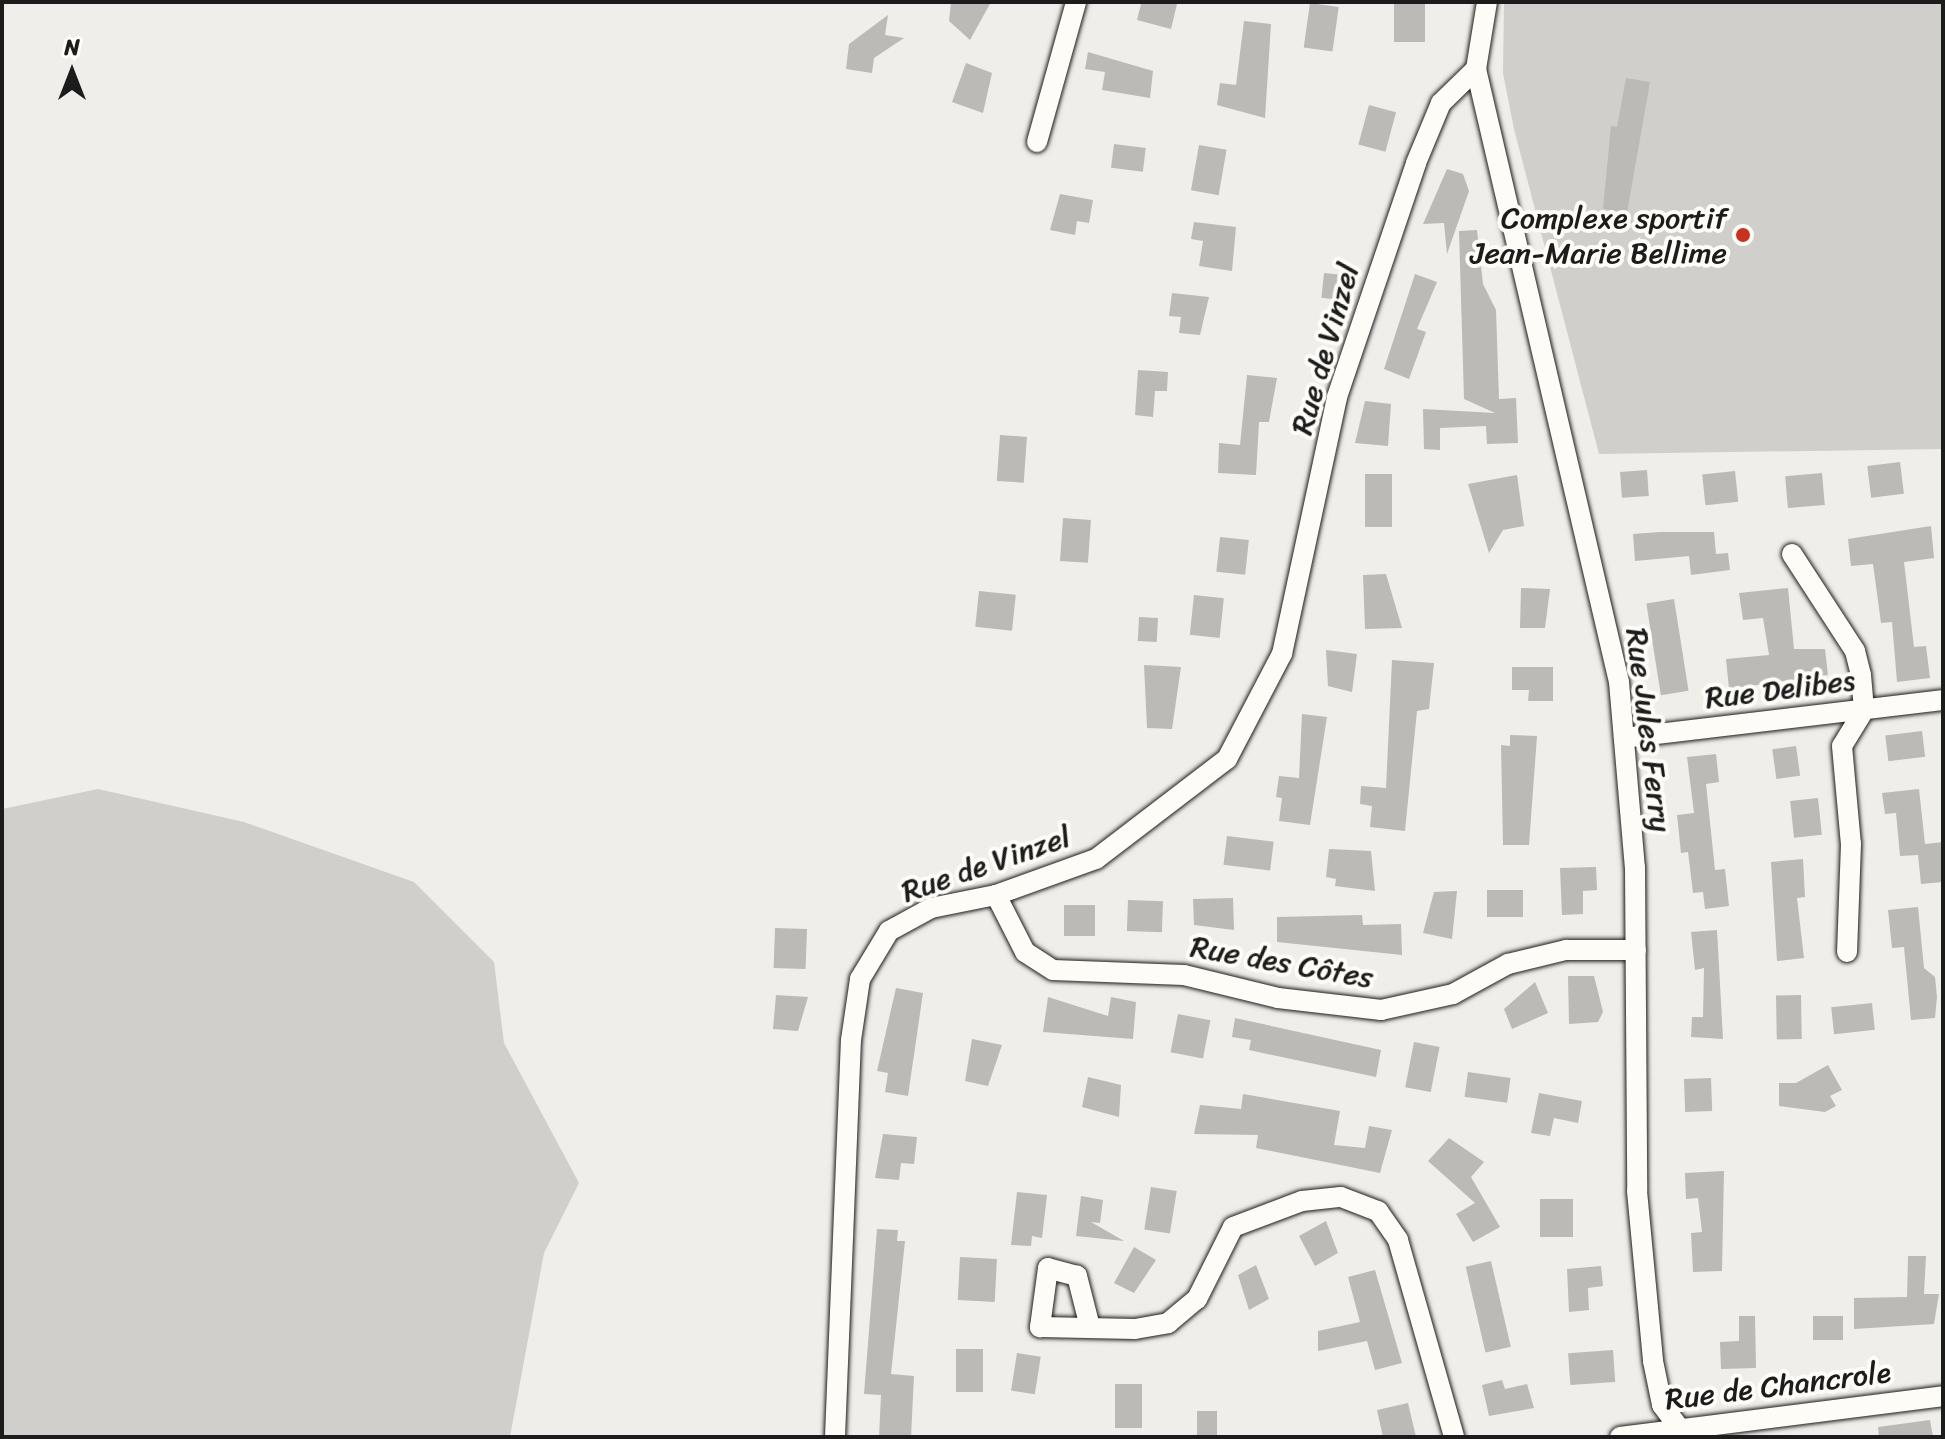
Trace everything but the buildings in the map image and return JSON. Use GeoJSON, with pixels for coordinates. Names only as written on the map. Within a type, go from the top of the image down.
{"type":"FeatureCollection","features":[{"type":"Feature","properties":{"kind":"street"},"geometry":{"type":"LineString","coordinates":[[1037,142],[1076,2]]}},
{"type":"Feature","properties":{"kind":"street","name":"Rue Jules Ferry"},"geometry":{"type":"LineString","coordinates":[[1487,2],[1476,69],[1619,682],[1636,950],[1637,1191],[1653,1361],[1662,1405],[1682,1431]]}},
{"type":"Feature","properties":{"kind":"street","name":"Rue de Vinzel"},"geometry":{"type":"LineString","coordinates":[[835,1437],[851,1040],[860,979],[889,931],[931,908],[996,895],[1096,859],[1166,812],[1227,759],[1262,699],[1303,574],[1357,332],[1441,103],[1476,69]]}},
{"type":"Feature","properties":{"kind":"street"},"geometry":{"type":"LineString","coordinates":[[1792,554],[1855,651],[1864,710],[1842,746],[1851,844],[1847,952]]}},
{"type":"Feature","properties":{"kind":"street","name":"Rue Delibes"},"geometry":{"type":"LineString","coordinates":[[1624,738],[1943,700]]}},
{"type":"Feature","properties":{"kind":"street","name":"Rue des Côtes"},"geometry":{"type":"LineString","coordinates":[[996,895],[1025,952],[1053,970],[1184,975],[1278,998],[1381,1010],[1453,994],[1508,964],[1566,950],[1636,950]]}},
{"type":"Feature","properties":{"kind":"street"},"geometry":{"type":"LineString","coordinates":[[1090,1327],[1168,1323],[1197,1299],[1233,1227],[1302,1201],[1341,1197],[1378,1211],[1398,1240],[1454,1437]]}},
{"type":"Feature","properties":{"kind":"street","name":"Rue de Chancrole"},"geometry":{"type":"LineString","coordinates":[[1620,1437],[1943,1396]]}},
{"type":"Feature","properties":{"kind":"shaded area","name":"Complexe sportif Jean-Marie Bellime"},"geometry":{"type":"Polygon","coordinates":[[[1504,2],[1943,2],[1943,449],[1599,454],[1514,129],[1503,73],[1504,2]]]}},
{"type":"Feature","properties":{"kind":"shaded area"},"geometry":{"type":"Polygon","coordinates":[[[98,789],[244,822],[414,882],[494,962],[504,1043],[579,1183],[544,1253],[510,1437],[2,1437],[2,809],[98,789]]]}},
{"type":"Feature","properties":{"kind":"place","name":"Complexe sportif Jean-Marie Bellime"},"geometry":{"type":"Point","coordinates":[1743,235]}}]}
